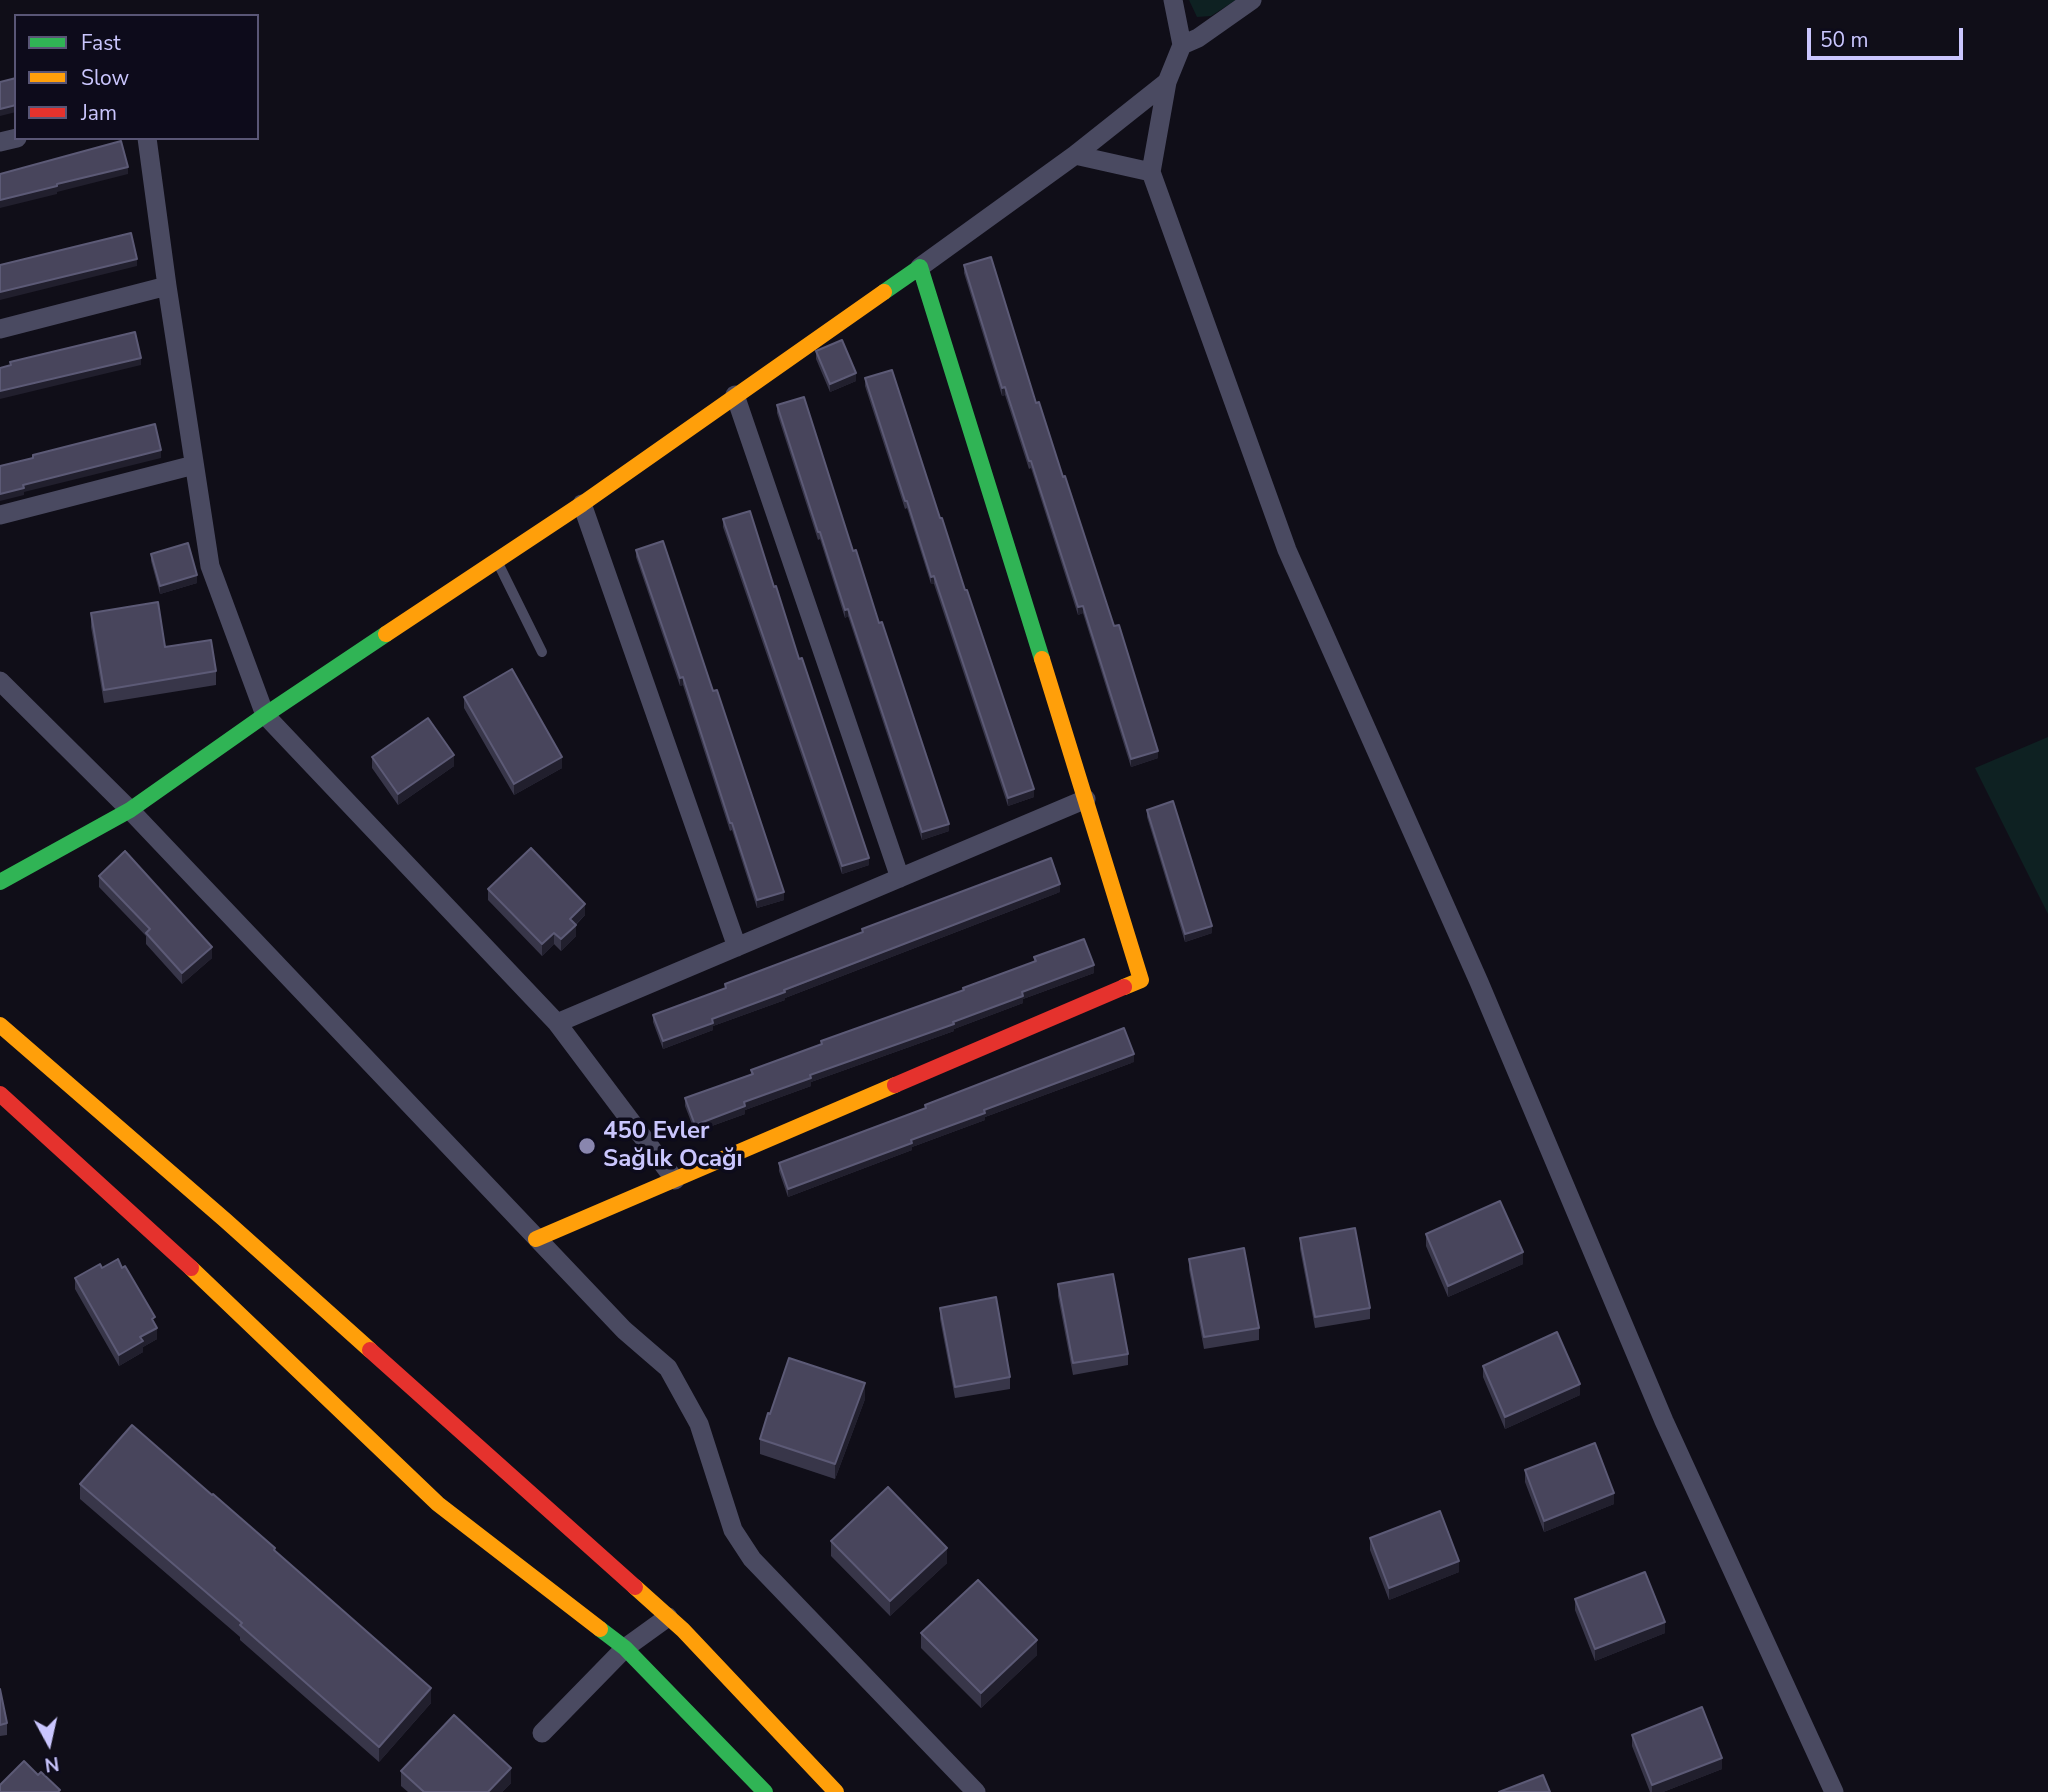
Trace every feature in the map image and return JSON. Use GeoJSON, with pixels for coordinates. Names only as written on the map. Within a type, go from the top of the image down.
{"type":"FeatureCollection","features":[{"type":"Feature","properties":{"kind":"street"},"geometry":{"type":"LineString","coordinates":[[1173,0],[1182,45],[1167,82],[1151,172],[1287,550],[1479,982],[1664,1421],[1834,1792]]}},
{"type":"Feature","properties":{"kind":"street"},"geometry":{"type":"LineString","coordinates":[[1182,45],[1198,38],[1252,0]]}},
{"type":"Feature","properties":{"kind":"street"},"geometry":{"type":"LineString","coordinates":[[0,882],[130,810],[265,715],[582,504],[920,267],[1075,155],[1167,82]]}},
{"type":"Feature","properties":{"kind":"street"},"geometry":{"type":"LineString","coordinates":[[147,140],[210,566],[265,715],[557,1023],[675,1180]]}},
{"type":"Feature","properties":{"kind":"street"},"geometry":{"type":"LineString","coordinates":[[1075,155],[1151,172]]}},
{"type":"Feature","properties":{"kind":"street"},"geometry":{"type":"LineString","coordinates":[[536,1239],[1142,980],[920,267]]}},
{"type":"Feature","properties":{"kind":"street"},"geometry":{"type":"LineString","coordinates":[[0,329],[167,286]]}},
{"type":"Feature","properties":{"kind":"street"},"geometry":{"type":"LineString","coordinates":[[735,395],[900,878]]}},
{"type":"Feature","properties":{"kind":"street"},"geometry":{"type":"LineString","coordinates":[[0,515],[194,466]]}},
{"type":"Feature","properties":{"kind":"street"},"geometry":{"type":"LineString","coordinates":[[582,504],[737,947]]}},
{"type":"Feature","properties":{"kind":"street"},"geometry":{"type":"LineString","coordinates":[[0,681],[130,810],[624,1330],[668,1368],[699,1424],[733,1530],[752,1559],[976,1792]]}},
{"type":"Feature","properties":{"kind":"street"},"geometry":{"type":"LineString","coordinates":[[557,1023],[1086,799]]}},
{"type":"Feature","properties":{"kind":"street"},"geometry":{"type":"LineString","coordinates":[[0,1025],[225,1220],[668,1617],[836,1792]]}},
{"type":"Feature","properties":{"kind":"street"},"geometry":{"type":"LineString","coordinates":[[0,1094],[164,1242],[438,1504],[625,1648],[765,1792]]}},
{"type":"Feature","properties":{"kind":"street"},"geometry":{"type":"LineString","coordinates":[[542,1732],[625,1648],[668,1617]]}},
{"type":"Feature","properties":{"kind":"lane"},"geometry":{"type":"LineString","coordinates":[[497,561],[542,652]]}},
{"type":"Feature","properties":{"kind":"green space"},"geometry":{"type":"Polygon","coordinates":[[[1189,0],[1236,0],[1211,16],[1197,17],[1189,0]]]}},
{"type":"Feature","properties":{"kind":"green space"},"geometry":{"type":"Polygon","coordinates":[[[2048,737],[2048,914],[1975,768],[2048,737]]]}},
{"type":"Feature","properties":{"kind":"building"},"geometry":{"type":"Polygon","coordinates":[[[14,78],[14,106],[0,109],[0,82],[14,78]]]}},
{"type":"Feature","properties":{"kind":"building"},"geometry":{"type":"Polygon","coordinates":[[[121,141],[128,167],[0,200],[0,174],[121,141]]]}},
{"type":"Feature","properties":{"kind":"building"},"geometry":{"type":"Polygon","coordinates":[[[131,233],[137,259],[0,292],[0,265],[131,233]]]}},
{"type":"Feature","properties":{"kind":"building"},"geometry":{"type":"Polygon","coordinates":[[[991,257],[1036,403],[1039,402],[1063,477],[1065,476],[1114,626],[1119,625],[1158,751],[1131,759],[1083,606],[1078,607],[1031,461],[1005,387],[1002,388],[964,265],[991,257]]]}},
{"type":"Feature","properties":{"kind":"building"},"geometry":{"type":"Polygon","coordinates":[[[135,332],[141,358],[0,391],[0,368],[11,365],[10,362],[135,332]]]}},
{"type":"Feature","properties":{"kind":"building"},"geometry":{"type":"Polygon","coordinates":[[[842,340],[856,373],[830,384],[816,351],[842,340]]]}},
{"type":"Feature","properties":{"kind":"building"},"geometry":{"type":"Polygon","coordinates":[[[892,370],[1034,789],[1008,798],[865,378],[892,370]]]}},
{"type":"Feature","properties":{"kind":"building"},"geometry":{"type":"Polygon","coordinates":[[[804,397],[853,551],[856,550],[879,623],[882,622],[949,824],[922,832],[848,609],[845,610],[818,532],[777,405],[804,397]]]}},
{"type":"Feature","properties":{"kind":"building"},"geometry":{"type":"Polygon","coordinates":[[[155,424],[161,450],[23,485],[24,488],[0,494],[0,466],[155,424]]]}},
{"type":"Feature","properties":{"kind":"building"},"geometry":{"type":"Polygon","coordinates":[[[750,511],[869,858],[842,866],[723,519],[750,511]]]}},
{"type":"Feature","properties":{"kind":"building"},"geometry":{"type":"Polygon","coordinates":[[[663,541],[713,691],[717,690],[784,892],[757,900],[683,677],[680,678],[636,550],[663,541]]]}},
{"type":"Feature","properties":{"kind":"building"},"geometry":{"type":"Polygon","coordinates":[[[188,543],[197,575],[160,586],[151,554],[188,543]]]}},
{"type":"Feature","properties":{"kind":"building"},"geometry":{"type":"Polygon","coordinates":[[[158,602],[165,647],[211,640],[216,671],[104,690],[91,613],[158,602]]]}},
{"type":"Feature","properties":{"kind":"building"},"geometry":{"type":"Polygon","coordinates":[[[512,669],[562,757],[514,784],[464,697],[512,669]]]}},
{"type":"Feature","properties":{"kind":"building"},"geometry":{"type":"Polygon","coordinates":[[[428,718],[454,755],[398,794],[372,757],[428,718]]]}},
{"type":"Feature","properties":{"kind":"building"},"geometry":{"type":"Polygon","coordinates":[[[1173,801],[1212,926],[1185,934],[1147,810],[1173,801]]]}},
{"type":"Feature","properties":{"kind":"building"},"geometry":{"type":"Polygon","coordinates":[[[531,848],[585,904],[570,919],[576,925],[561,939],[554,933],[542,944],[488,889],[531,848]]]}},
{"type":"Feature","properties":{"kind":"building"},"geometry":{"type":"Polygon","coordinates":[[[125,851],[212,947],[182,973],[146,933],[150,929],[99,876],[125,851]]]}},
{"type":"Feature","properties":{"kind":"building"},"geometry":{"type":"Polygon","coordinates":[[[1051,858],[1060,884],[784,990],[785,992],[712,1019],[713,1023],[663,1041],[653,1015],[726,988],[725,984],[863,932],[862,929],[1051,858]]]}},
{"type":"Feature","properties":{"kind":"building"},"geometry":{"type":"Polygon","coordinates":[[[1084,939],[1094,965],[1022,992],[1023,996],[953,1022],[954,1024],[810,1075],[811,1078],[744,1102],[745,1106],[695,1125],[685,1098],[753,1074],[751,1070],[822,1044],[821,1041],[964,990],[963,988],[1036,961],[1034,957],[1084,939]]]}},
{"type":"Feature","properties":{"kind":"building"},"geometry":{"type":"Polygon","coordinates":[[[1124,1028],[1134,1054],[984,1110],[985,1113],[911,1140],[912,1143],[788,1189],[779,1163],[926,1108],[925,1105],[1124,1028]]]}},
{"type":"Feature","properties":{"kind":"building"},"geometry":{"type":"Polygon","coordinates":[[[1500,1201],[1523,1252],[1448,1286],[1426,1234],[1500,1201]]]}},
{"type":"Feature","properties":{"kind":"building"},"geometry":{"type":"Polygon","coordinates":[[[1355,1228],[1370,1308],[1315,1317],[1300,1238],[1355,1228]]]}},
{"type":"Feature","properties":{"kind":"building"},"geometry":{"type":"Polygon","coordinates":[[[1244,1248],[1259,1328],[1204,1337],[1189,1259],[1244,1248]]]}},
{"type":"Feature","properties":{"kind":"building"},"geometry":{"type":"Polygon","coordinates":[[[118,1259],[122,1268],[125,1266],[155,1317],[152,1319],[157,1328],[140,1337],[143,1341],[119,1355],[75,1278],[100,1264],[102,1268],[118,1259]]]}},
{"type":"Feature","properties":{"kind":"building"},"geometry":{"type":"Polygon","coordinates":[[[1113,1274],[1128,1354],[1073,1363],[1058,1284],[1113,1274]]]}},
{"type":"Feature","properties":{"kind":"building"},"geometry":{"type":"Polygon","coordinates":[[[996,1297],[1010,1377],[955,1387],[940,1308],[996,1297]]]}},
{"type":"Feature","properties":{"kind":"building"},"geometry":{"type":"Polygon","coordinates":[[[1557,1332],[1580,1384],[1505,1417],[1483,1366],[1557,1332]]]}},
{"type":"Feature","properties":{"kind":"building"},"geometry":{"type":"Polygon","coordinates":[[[789,1358],[865,1383],[835,1464],[760,1439],[789,1358]]]}},
{"type":"Feature","properties":{"kind":"building"},"geometry":{"type":"Polygon","coordinates":[[[132,1425],[431,1688],[379,1747],[240,1625],[242,1623],[80,1484],[132,1425]]]}},
{"type":"Feature","properties":{"kind":"building"},"geometry":{"type":"Polygon","coordinates":[[[1595,1443],[1614,1493],[1544,1521],[1525,1470],[1595,1443]]]}},
{"type":"Feature","properties":{"kind":"building"},"geometry":{"type":"Polygon","coordinates":[[[888,1487],[947,1548],[890,1601],[831,1541],[888,1487]]]}},
{"type":"Feature","properties":{"kind":"building"},"geometry":{"type":"Polygon","coordinates":[[[1440,1511],[1459,1561],[1389,1588],[1370,1538],[1440,1511]]]}},
{"type":"Feature","properties":{"kind":"building"},"geometry":{"type":"Polygon","coordinates":[[[1645,1572],[1665,1622],[1595,1649],[1575,1599],[1645,1572]]]}},
{"type":"Feature","properties":{"kind":"building"},"geometry":{"type":"Polygon","coordinates":[[[978,1580],[1037,1640],[981,1693],[921,1633],[978,1580]]]}},
{"type":"Feature","properties":{"kind":"building"},"geometry":{"type":"Polygon","coordinates":[[[0,1689],[7,1723],[0,1725],[0,1689]]]}},
{"type":"Feature","properties":{"kind":"building"},"geometry":{"type":"Polygon","coordinates":[[[1702,1707],[1722,1758],[1652,1785],[1632,1735],[1702,1707]]]}},
{"type":"Feature","properties":{"kind":"building"},"geometry":{"type":"Polygon","coordinates":[[[454,1715],[511,1768],[488,1792],[424,1792],[401,1771],[454,1715]]]}},
{"type":"Feature","properties":{"kind":"building"},"geometry":{"type":"Polygon","coordinates":[[[24,1761],[38,1775],[41,1772],[60,1790],[0,1792],[0,1785],[24,1761]]]}},
{"type":"Feature","properties":{"kind":"building"},"geometry":{"type":"Polygon","coordinates":[[[1543,1775],[1550,1792],[1499,1792],[1543,1775]]]}},
{"type":"Feature","properties":{"kind":"traffic: fast"},"geometry":{"type":"LineString","coordinates":[[884,292],[920,267],[1042,659]]}},
{"type":"Feature","properties":{"kind":"traffic: fast"},"geometry":{"type":"LineString","coordinates":[[0,882],[130,810],[386,634]]}},
{"type":"Feature","properties":{"kind":"traffic: fast"},"geometry":{"type":"LineString","coordinates":[[600,1629],[625,1648],[765,1792]]}},
{"type":"Feature","properties":{"kind":"traffic: slow"},"geometry":{"type":"LineString","coordinates":[[386,634],[582,504],[884,292]]}},
{"type":"Feature","properties":{"kind":"traffic: slow"},"geometry":{"type":"LineString","coordinates":[[1042,659],[1141,980],[1124,987]]}},
{"type":"Feature","properties":{"kind":"traffic: slow"},"geometry":{"type":"LineString","coordinates":[[0,1025],[370,1350]]}},
{"type":"Feature","properties":{"kind":"traffic: slow"},"geometry":{"type":"LineString","coordinates":[[536,1239],[895,1085]]}},
{"type":"Feature","properties":{"kind":"traffic: slow"},"geometry":{"type":"LineString","coordinates":[[191,1268],[438,1504],[600,1629]]}},
{"type":"Feature","properties":{"kind":"traffic: slow"},"geometry":{"type":"LineString","coordinates":[[635,1587],[683,1630],[836,1792]]}},
{"type":"Feature","properties":{"kind":"traffic: jam"},"geometry":{"type":"LineString","coordinates":[[895,1085],[1124,987]]}},
{"type":"Feature","properties":{"kind":"traffic: jam"},"geometry":{"type":"LineString","coordinates":[[0,1094],[191,1268]]}},
{"type":"Feature","properties":{"kind":"traffic: jam"},"geometry":{"type":"LineString","coordinates":[[370,1350],[635,1587]]}},
{"type":"Feature","properties":{"kind":"place","name":"450 Evler Sağlık Ocağı"},"geometry":{"type":"Point","coordinates":[587,1146]}}]}
